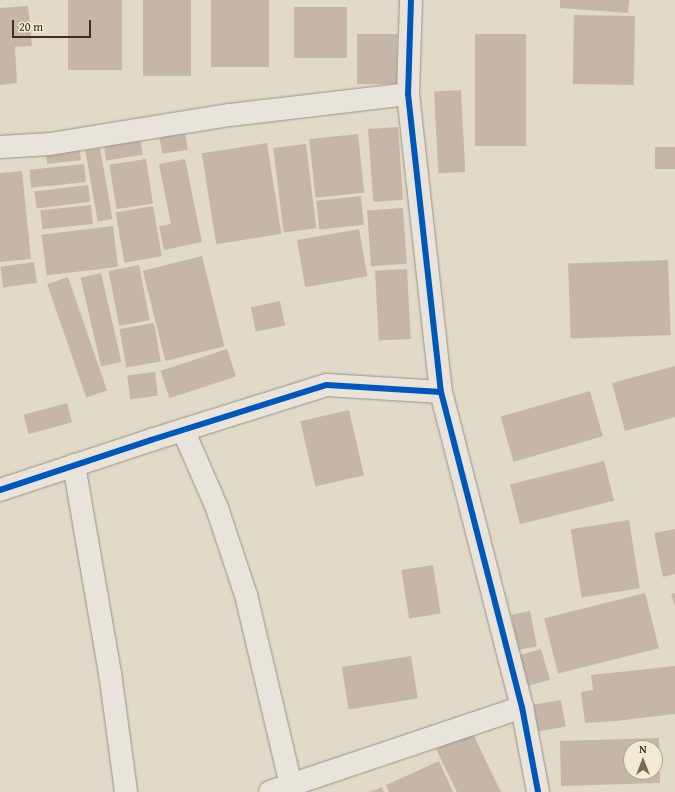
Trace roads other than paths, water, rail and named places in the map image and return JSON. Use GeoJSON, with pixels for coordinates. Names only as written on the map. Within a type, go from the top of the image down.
{"type":"FeatureCollection","features":[{"type":"Feature","properties":{"kind":"street"},"geometry":{"type":"LineString","coordinates":[[410,0],[408,94],[441,392],[522,707],[538,792]]}},
{"type":"Feature","properties":{"kind":"street"},"geometry":{"type":"LineString","coordinates":[[0,147],[50,144],[230,115],[408,94]]}},
{"type":"Feature","properties":{"kind":"street"},"geometry":{"type":"LineString","coordinates":[[0,490],[327,385],[441,392]]}},
{"type":"Feature","properties":{"kind":"street"},"geometry":{"type":"LineString","coordinates":[[183,430],[217,508],[246,595],[291,786]]}},
{"type":"Feature","properties":{"kind":"street"},"geometry":{"type":"LineString","coordinates":[[74,466],[110,672],[126,792]]}},
{"type":"Feature","properties":{"kind":"street"},"geometry":{"type":"LineString","coordinates":[[270,792],[522,707]]}}]}
